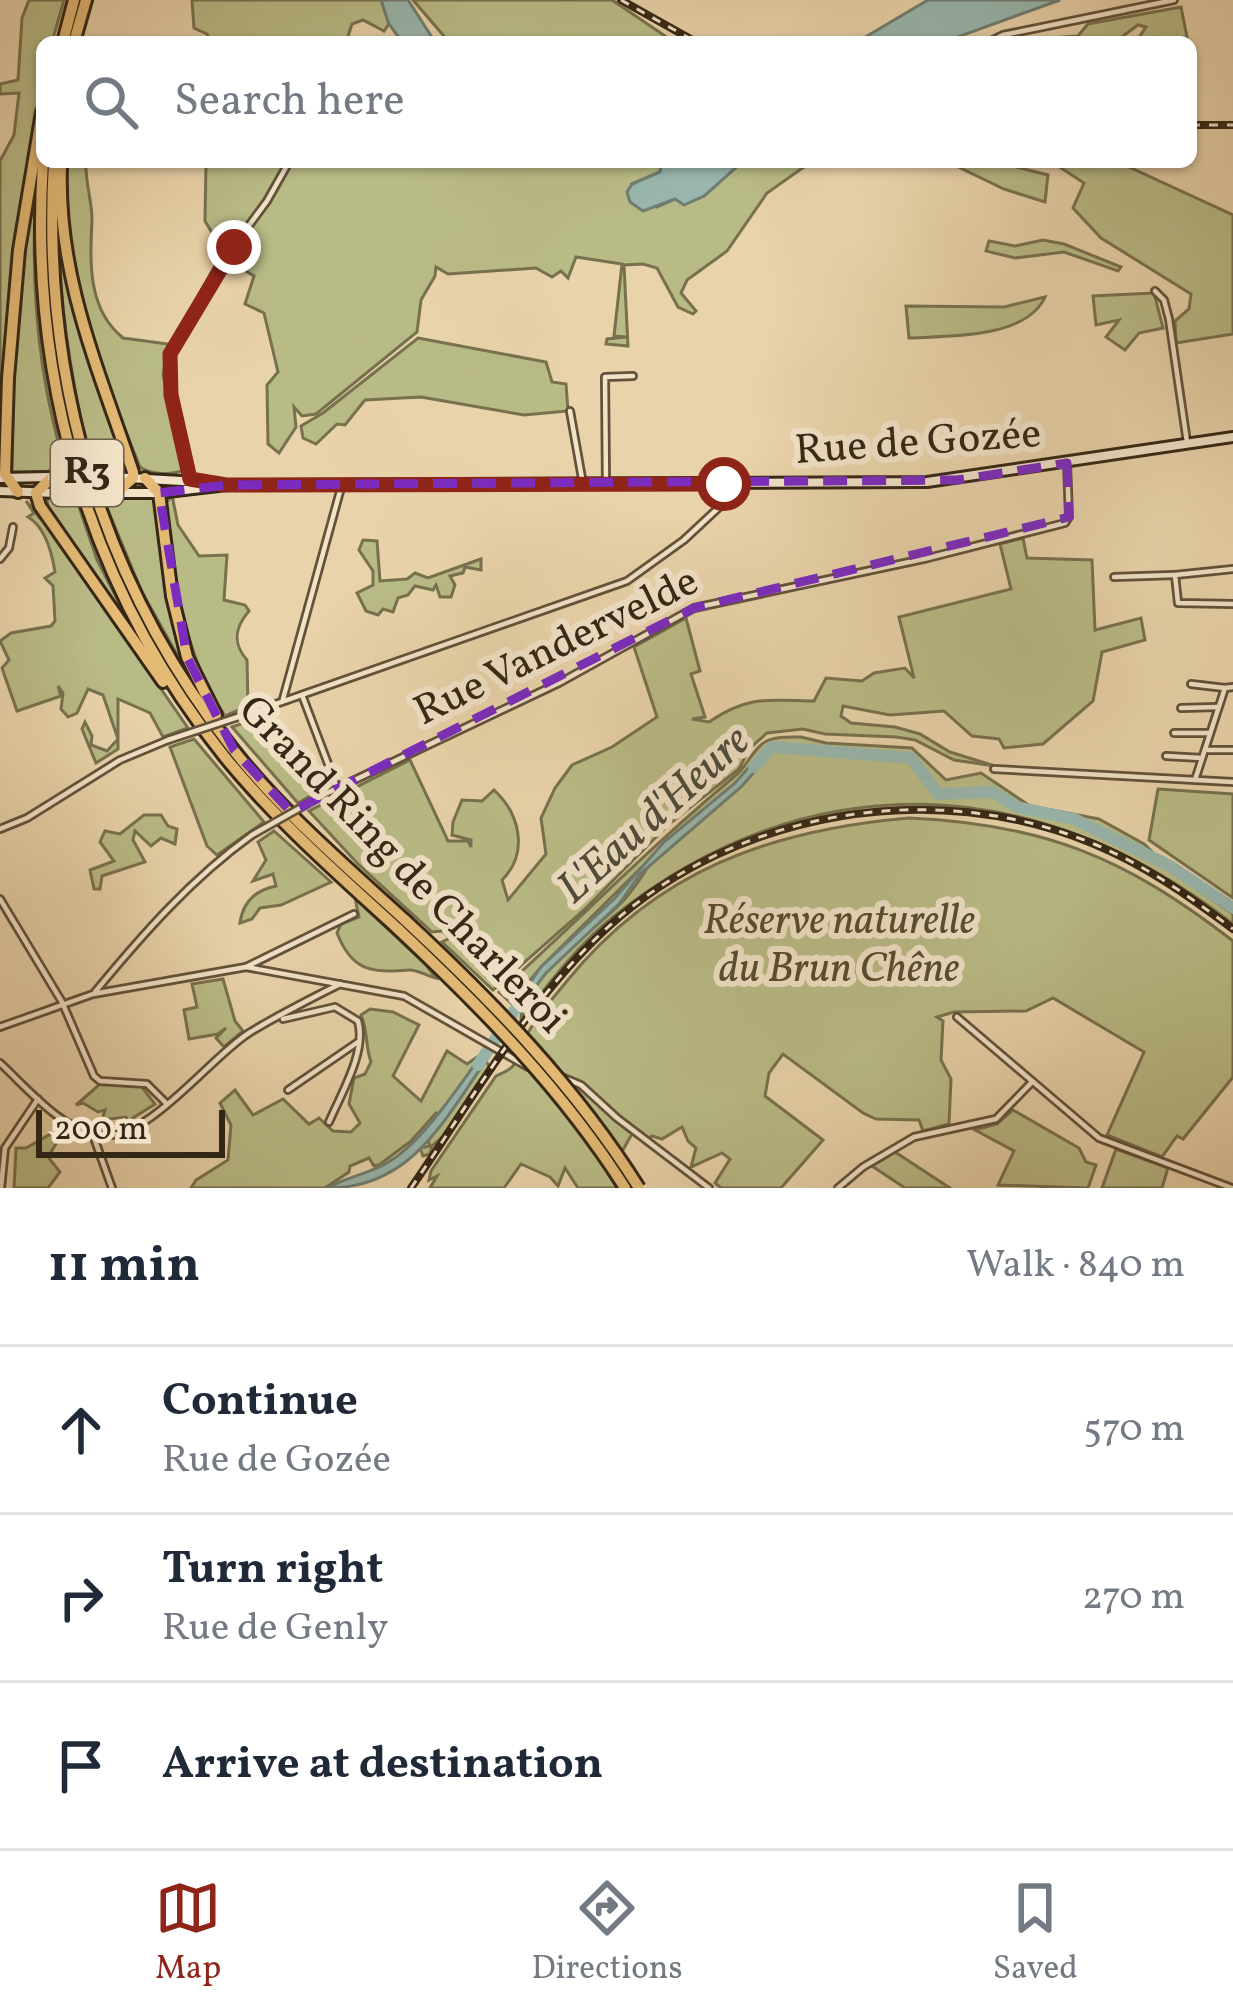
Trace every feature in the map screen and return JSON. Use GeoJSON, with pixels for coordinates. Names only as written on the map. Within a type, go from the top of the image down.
{"type":"FeatureCollection","features":[{"type":"Feature","properties":{"kind":"highway"},"geometry":{"type":"LineString","coordinates":[[65,36],[74,0]]}},
{"type":"Feature","properties":{"kind":"highway"},"geometry":{"type":"LineString","coordinates":[[76,36],[86,0]]}},
{"type":"Feature","properties":{"kind":"highway"},"geometry":{"type":"LineString","coordinates":[[18,492],[3,478],[8,378],[36,152]]}},
{"type":"Feature","properties":{"kind":"highway","name":"Grand Ring de Charleroi"},"geometry":{"type":"LineString","coordinates":[[43,168],[39,219],[45,337],[68,453],[110,569],[133,617],[186,705],[272,811],[538,1052],[583,1106],[639,1188]]}},
{"type":"Feature","properties":{"kind":"highway","name":"Grand Ring de Charleroi"},"geometry":{"type":"LineString","coordinates":[[57,168],[50,219],[56,333],[79,448],[108,534],[143,612],[196,700],[234,750],[530,1060],[625,1188]]}},
{"type":"Feature","properties":{"kind":"highway"},"geometry":{"type":"LineString","coordinates":[[58,168],[60,218],[71,286],[139,478],[159,493],[172,596],[187,657],[234,750]]}},
{"type":"Feature","properties":{"kind":"highway"},"geometry":{"type":"LineString","coordinates":[[52,477],[36,493],[40,506],[170,693],[186,705]]}},
{"type":"Feature","properties":{"kind":"highway"},"geometry":{"type":"LineString","coordinates":[[116,493],[139,478]]}},
{"type":"Feature","properties":{"kind":"main road","name":"Rue de Gozée"},"geometry":{"type":"LineString","coordinates":[[3,478],[111,477],[226,485],[927,482],[1233,437]]}},
{"type":"Feature","properties":{"kind":"main road","name":"Rue de Gozée"},"geometry":{"type":"LineString","coordinates":[[0,490],[159,493],[190,484]]}},
{"type":"Feature","properties":{"kind":"street"},"geometry":{"type":"LineString","coordinates":[[1001,36],[1174,0]]}},
{"type":"Feature","properties":{"kind":"street"},"geometry":{"type":"LineString","coordinates":[[190,484],[171,395],[170,354],[219,266],[286,168]]}},
{"type":"Feature","properties":{"kind":"street"},"geometry":{"type":"LineString","coordinates":[[1155,291],[1164,300],[1169,319],[1187,444]]}},
{"type":"Feature","properties":{"kind":"street"},"geometry":{"type":"LineString","coordinates":[[606,484],[605,377],[633,376]]}},
{"type":"Feature","properties":{"kind":"street"},"geometry":{"type":"LineString","coordinates":[[570,411],[583,484]]}},
{"type":"Feature","properties":{"kind":"street","name":"Rue Vandervelde"},"geometry":{"type":"LineString","coordinates":[[93,994],[218,859],[337,787],[559,683],[694,608],[1065,523],[1069,517],[1067,463]]}},
{"type":"Feature","properties":{"kind":"street"},"geometry":{"type":"LineString","coordinates":[[282,702],[342,484]]}},
{"type":"Feature","properties":{"kind":"street"},"geometry":{"type":"LineString","coordinates":[[0,829],[27,818],[120,760],[168,740],[627,581],[684,540],[743,484]]}},
{"type":"Feature","properties":{"kind":"street"},"geometry":{"type":"LineString","coordinates":[[0,559],[9,548],[14,527]]}},
{"type":"Feature","properties":{"kind":"street"},"geometry":{"type":"LineString","coordinates":[[1114,577],[1233,569]]}},
{"type":"Feature","properties":{"kind":"street"},"geometry":{"type":"LineString","coordinates":[[1174,574],[1178,603],[1233,604]]}},
{"type":"Feature","properties":{"kind":"street"},"geometry":{"type":"LineString","coordinates":[[1191,684],[1229,687],[1196,780]]}},
{"type":"Feature","properties":{"kind":"street"},"geometry":{"type":"LineString","coordinates":[[302,695],[337,787]]}},
{"type":"Feature","properties":{"kind":"street"},"geometry":{"type":"LineString","coordinates":[[1181,708],[1220,707]]}},
{"type":"Feature","properties":{"kind":"street"},"geometry":{"type":"LineString","coordinates":[[1174,733],[1212,733]]}},
{"type":"Feature","properties":{"kind":"street"},"geometry":{"type":"LineString","coordinates":[[1208,750],[1233,750]]}},
{"type":"Feature","properties":{"kind":"street"},"geometry":{"type":"LineString","coordinates":[[1166,756],[1204,758]]}},
{"type":"Feature","properties":{"kind":"street"},"geometry":{"type":"LineString","coordinates":[[994,769],[1233,782]]}},
{"type":"Feature","properties":{"kind":"street"},"geometry":{"type":"LineString","coordinates":[[0,899],[62,1002],[94,1076],[100,1081],[147,1084],[166,1104]]}},
{"type":"Feature","properties":{"kind":"street"},"geometry":{"type":"LineString","coordinates":[[0,1027],[93,994],[246,967],[354,914]]}},
{"type":"Feature","properties":{"kind":"street"},"geometry":{"type":"LineString","coordinates":[[246,967],[404,996],[535,1070],[581,1085],[616,1118],[709,1188]]}},
{"type":"Feature","properties":{"kind":"street"},"geometry":{"type":"LineString","coordinates":[[0,1064],[38,1100],[93,1135],[118,1136],[166,1104],[247,1035],[340,984]]}},
{"type":"Feature","properties":{"kind":"street"},"geometry":{"type":"LineString","coordinates":[[272,1022],[335,1007],[358,1021],[362,1033],[329,1122]]}},
{"type":"Feature","properties":{"kind":"street"},"geometry":{"type":"LineString","coordinates":[[957,1018],[1099,1138],[1232,1188]]}},
{"type":"Feature","properties":{"kind":"street"},"geometry":{"type":"LineString","coordinates":[[289,1090],[358,1042]]}},
{"type":"Feature","properties":{"kind":"street"},"geometry":{"type":"LineString","coordinates":[[838,1188],[914,1137],[996,1119],[1032,1082]]}},
{"type":"Feature","properties":{"kind":"street"},"geometry":{"type":"LineString","coordinates":[[1,1188],[5,1148],[38,1100]]}},
{"type":"Feature","properties":{"kind":"street"},"geometry":{"type":"LineString","coordinates":[[93,1135],[112,1188]]}},
{"type":"Feature","properties":{"kind":"highlighted area"},"geometry":{"type":"Polygon","coordinates":[[[1067,463],[1069,517],[694,608],[291,812],[234,750],[187,657],[159,493],[227,485],[957,480],[1067,463]]]}},
{"type":"Feature","properties":{"kind":"green space"},"geometry":{"type":"Polygon","coordinates":[[[29,0],[64,0],[54,36],[36,36],[36,123],[15,234],[0,435],[0,161],[14,135],[19,93],[0,94],[0,84],[18,80],[22,18],[29,0]]]}},
{"type":"Feature","properties":{"kind":"green space"},"geometry":{"type":"Polygon","coordinates":[[[192,0],[381,0],[389,24],[384,31],[363,20],[352,24],[348,36],[208,36],[194,28],[192,0]]]}},
{"type":"Feature","properties":{"kind":"green space"},"geometry":{"type":"Polygon","coordinates":[[[413,0],[612,0],[665,36],[444,36],[413,0]]]}},
{"type":"Feature","properties":{"kind":"green space"},"geometry":{"type":"Polygon","coordinates":[[[1181,7],[1187,36],[1140,36],[1146,27],[1138,25],[1123,36],[1078,36],[1088,24],[1181,7]]]}},
{"type":"Feature","properties":{"kind":"green space"},"geometry":{"type":"Polygon","coordinates":[[[38,168],[37,318],[48,396],[67,472],[12,472],[19,289],[38,168]]]}},
{"type":"Feature","properties":{"kind":"green space"},"geometry":{"type":"Polygon","coordinates":[[[67,168],[86,168],[97,299],[123,338],[168,344],[163,375],[184,470],[162,473],[140,467],[87,318],[67,202],[67,168]]]}},
{"type":"Feature","properties":{"kind":"green space"},"geometry":{"type":"Polygon","coordinates":[[[206,168],[661,168],[632,184],[657,207],[675,199],[704,196],[735,168],[802,168],[767,193],[727,251],[687,280],[681,293],[696,311],[693,314],[678,307],[657,268],[624,265],[628,346],[606,344],[607,339],[626,337],[614,336],[622,264],[576,257],[568,278],[561,271],[552,277],[536,268],[448,274],[436,267],[421,300],[417,332],[316,414],[302,416],[294,407],[296,427],[279,453],[268,444],[267,385],[278,372],[264,313],[245,304],[254,276],[229,261],[205,221],[206,168]]]}},
{"type":"Feature","properties":{"kind":"green space"},"geometry":{"type":"Polygon","coordinates":[[[960,168],[1020,168],[1048,175],[1045,202],[960,168]]]}},
{"type":"Feature","properties":{"kind":"green space"},"geometry":{"type":"Polygon","coordinates":[[[1061,168],[1131,168],[1233,215],[1233,334],[1176,343],[1175,321],[1189,309],[1191,294],[1101,238],[1073,208],[1084,183],[1061,168]]]}},
{"type":"Feature","properties":{"kind":"green space"},"geometry":{"type":"Polygon","coordinates":[[[58,228],[82,337],[129,472],[94,472],[68,351],[58,228]]]}},
{"type":"Feature","properties":{"kind":"green space"},"geometry":{"type":"Polygon","coordinates":[[[1043,240],[1121,267],[1118,271],[1064,252],[1015,258],[986,251],[989,241],[1015,246],[1043,240]]]}},
{"type":"Feature","properties":{"kind":"green space"},"geometry":{"type":"Polygon","coordinates":[[[1154,293],[1163,328],[1139,333],[1125,350],[1106,337],[1119,320],[1096,325],[1093,296],[1154,293]]]}},
{"type":"Feature","properties":{"kind":"green space"},"geometry":{"type":"Polygon","coordinates":[[[1045,297],[1035,311],[1004,328],[909,338],[906,306],[1004,307],[1045,297]]]}},
{"type":"Feature","properties":{"kind":"green space"},"geometry":{"type":"Polygon","coordinates":[[[418,338],[546,362],[552,382],[566,384],[568,411],[524,415],[421,397],[365,400],[345,425],[337,424],[316,444],[303,438],[301,426],[418,338]]]}},
{"type":"Feature","properties":{"kind":"green space"},"geometry":{"type":"Polygon","coordinates":[[[172,495],[178,525],[199,556],[227,555],[224,600],[245,605],[249,611],[237,634],[247,660],[248,706],[225,716],[200,669],[184,619],[167,515],[166,503],[172,495]]]}},
{"type":"Feature","properties":{"kind":"green space"},"geometry":{"type":"Polygon","coordinates":[[[47,498],[76,498],[97,560],[131,626],[48,509],[47,498]]]}},
{"type":"Feature","properties":{"kind":"green space"},"geometry":{"type":"Polygon","coordinates":[[[103,498],[154,498],[180,646],[194,685],[142,592],[103,498]]]}},
{"type":"Feature","properties":{"kind":"green space"},"geometry":{"type":"Polygon","coordinates":[[[26,501],[188,728],[163,737],[150,713],[118,699],[118,739],[103,695],[88,689],[77,713],[68,717],[61,709],[63,693],[58,686],[61,696],[17,711],[2,668],[9,660],[0,641],[11,633],[51,626],[55,621],[53,586],[45,578],[55,572],[52,557],[43,534],[28,517],[34,513],[26,501]]]}},
{"type":"Feature","properties":{"kind":"green space"},"geometry":{"type":"Polygon","coordinates":[[[1023,538],[1027,558],[1092,560],[1095,630],[1141,618],[1145,640],[1102,652],[1093,701],[1043,744],[1004,748],[999,739],[972,736],[944,711],[890,715],[843,706],[841,716],[851,723],[920,734],[950,752],[995,766],[954,760],[915,740],[896,737],[803,729],[767,733],[750,748],[739,769],[669,824],[584,910],[493,990],[442,942],[450,938],[442,931],[432,932],[309,811],[410,760],[448,841],[468,841],[471,847],[471,840],[452,835],[453,822],[462,800],[482,801],[494,790],[510,810],[518,834],[516,858],[502,880],[508,900],[546,854],[541,818],[572,765],[612,747],[657,717],[634,647],[686,618],[700,671],[691,674],[705,717],[692,719],[709,722],[747,703],[814,701],[826,678],[862,681],[874,673],[905,668],[914,678],[899,617],[1011,589],[1000,544],[1023,538]]]}},
{"type":"Feature","properties":{"kind":"green space"},"geometry":{"type":"Polygon","coordinates":[[[363,540],[377,541],[380,581],[407,579],[415,573],[428,578],[481,559],[481,570],[465,567],[463,573],[450,576],[455,585],[451,597],[440,597],[436,585],[433,590],[415,586],[398,598],[393,612],[383,609],[378,615],[366,611],[357,593],[373,585],[373,571],[359,550],[363,540]]]}},
{"type":"Feature","properties":{"kind":"green space"},"geometry":{"type":"Polygon","coordinates":[[[258,718],[272,741],[319,791],[298,803],[232,727],[258,718]]]}},
{"type":"Feature","properties":{"kind":"green space"},"geometry":{"type":"Polygon","coordinates":[[[85,722],[91,745],[107,751],[118,739],[118,749],[96,763],[82,729],[85,722]]]}},
{"type":"Feature","properties":{"kind":"green space"},"geometry":{"type":"Polygon","coordinates":[[[801,737],[912,748],[946,780],[981,773],[1030,806],[1099,819],[1144,844],[1174,873],[1233,914],[1233,924],[1158,873],[1081,836],[1003,813],[923,804],[844,810],[765,830],[688,866],[600,928],[521,1019],[533,988],[623,901],[654,855],[511,1003],[499,992],[738,773],[760,746],[773,739],[801,737]]]}},
{"type":"Feature","properties":{"kind":"green space"},"geometry":{"type":"Polygon","coordinates":[[[194,739],[264,822],[217,855],[207,846],[170,747],[194,739]]]}},
{"type":"Feature","properties":{"kind":"green space"},"geometry":{"type":"Polygon","coordinates":[[[1158,789],[1233,794],[1233,898],[1149,840],[1158,789]]]}},
{"type":"Feature","properties":{"kind":"green space"},"geometry":{"type":"Polygon","coordinates":[[[144,815],[161,815],[168,826],[177,829],[175,844],[161,838],[151,846],[135,831],[133,840],[145,862],[102,876],[100,889],[94,889],[90,870],[114,861],[100,842],[105,831],[120,834],[144,815]]]}},
{"type":"Feature","properties":{"kind":"green space","name":"Réserve naturelle du Brun Chêne"},"geometry":{"type":"Polygon","coordinates":[[[909,818],[1002,828],[1082,851],[1156,888],[1233,941],[1233,1077],[1183,1139],[1177,1136],[1162,1157],[1107,1135],[1144,1052],[1053,998],[1026,1011],[954,1012],[937,1017],[943,1021],[941,1060],[951,1079],[949,1124],[923,1131],[919,1120],[876,1119],[863,1113],[783,1054],[769,1073],[765,1096],[823,1140],[781,1188],[721,1188],[715,1183],[730,1159],[722,1153],[691,1167],[696,1148],[682,1127],[662,1139],[652,1136],[646,1140],[633,1132],[609,1175],[617,1188],[578,1188],[565,1168],[558,1186],[550,1177],[521,1164],[504,1188],[430,1188],[437,1176],[429,1180],[431,1171],[496,1076],[515,1063],[541,1012],[602,943],[639,910],[720,862],[764,846],[810,833],[909,818]]]}},
{"type":"Feature","properties":{"kind":"green space"},"geometry":{"type":"Polygon","coordinates":[[[274,831],[331,882],[281,905],[260,908],[252,919],[240,923],[252,898],[276,886],[273,874],[253,881],[266,860],[258,842],[274,831]]]}},
{"type":"Feature","properties":{"kind":"green space"},"geometry":{"type":"Polygon","coordinates":[[[355,898],[436,978],[411,970],[373,970],[356,962],[337,933],[341,924],[359,917],[355,898]]]}},
{"type":"Feature","properties":{"kind":"green space"},"geometry":{"type":"Polygon","coordinates":[[[223,979],[235,1021],[243,1031],[224,1047],[216,1038],[226,1028],[189,1039],[184,1010],[197,1007],[192,984],[223,979]]]}},
{"type":"Feature","properties":{"kind":"green space"},"geometry":{"type":"Polygon","coordinates":[[[370,1009],[393,1012],[419,1025],[393,1076],[421,1101],[447,1051],[467,1064],[483,1053],[489,1067],[430,1154],[423,1156],[420,1148],[430,1146],[428,1141],[447,1114],[436,1113],[411,1141],[379,1165],[374,1166],[369,1158],[350,1166],[349,1172],[325,1188],[191,1188],[228,1160],[231,1125],[220,1103],[235,1090],[253,1115],[283,1099],[309,1124],[319,1118],[333,1131],[351,1132],[360,1123],[349,1104],[354,1078],[365,1074],[371,1062],[361,1015],[370,1009]]]}},
{"type":"Feature","properties":{"kind":"green space"},"geometry":{"type":"Polygon","coordinates":[[[100,1084],[141,1086],[155,1104],[128,1121],[126,1117],[110,1119],[100,1126],[105,1110],[76,1105],[100,1084]]]}},
{"type":"Feature","properties":{"kind":"green space"},"geometry":{"type":"Polygon","coordinates":[[[1013,1110],[1079,1148],[1086,1162],[1096,1165],[1088,1188],[998,1185],[1014,1151],[975,1130],[997,1124],[1013,1110]]]}},
{"type":"Feature","properties":{"kind":"green space"},"geometry":{"type":"Polygon","coordinates":[[[68,1124],[48,1157],[60,1172],[48,1188],[14,1188],[16,1148],[26,1148],[68,1124]]]}},
{"type":"Feature","properties":{"kind":"green space"},"geometry":{"type":"Polygon","coordinates":[[[1116,1149],[1168,1168],[1162,1188],[1102,1188],[1116,1149]]]}},
{"type":"Feature","properties":{"kind":"green space"},"geometry":{"type":"Polygon","coordinates":[[[895,1152],[950,1188],[905,1188],[872,1166],[895,1152]]]}},
{"type":"Feature","properties":{"kind":"water"},"geometry":{"type":"Polygon","coordinates":[[[381,0],[408,0],[431,36],[398,36],[381,0]]]}},
{"type":"Feature","properties":{"kind":"water"},"geometry":{"type":"Polygon","coordinates":[[[928,0],[1060,0],[961,36],[867,36],[928,0]]]}},
{"type":"Feature","properties":{"kind":"water"},"geometry":{"type":"Polygon","coordinates":[[[661,168],[735,168],[704,196],[684,205],[675,199],[643,211],[630,202],[627,192],[632,184],[661,168]]]}},
{"type":"Feature","properties":{"kind":"water"},"geometry":{"type":"Polygon","coordinates":[[[758,757],[764,761],[741,787],[640,874],[619,904],[546,973],[520,1007],[515,1004],[541,967],[614,899],[664,842],[735,783],[758,757]]]}},
{"type":"Feature","properties":{"kind":"water"},"geometry":{"type":"Polygon","coordinates":[[[483,1053],[489,1056],[424,1146],[382,1176],[328,1188],[403,1152],[440,1112],[483,1053]]]}},
{"type":"Feature","properties":{"kind":"waterway","name":"L'Eau d'Heure"},"geometry":{"type":"LineString","coordinates":[[754,767],[772,747],[911,758],[938,794],[993,792],[1017,807],[1074,819],[1170,866],[1233,908]]}},
{"type":"Feature","properties":{"kind":"waterway","name":"L'Eau d'Heure"},"geometry":{"type":"LineString","coordinates":[[478,1065],[527,992]]}},
{"type":"Feature","properties":{"kind":"railway"},"geometry":{"type":"LineString","coordinates":[[621,0],[685,36]]}},
{"type":"Feature","properties":{"kind":"railway"},"geometry":{"type":"LineString","coordinates":[[1197,125],[1233,125]]}},
{"type":"Feature","properties":{"kind":"railway"},"geometry":{"type":"LineString","coordinates":[[411,1188],[527,1018],[608,927],[659,887],[716,855],[776,832],[839,816],[903,810],[968,812],[1032,824],[1131,862],[1233,929]]}},
{"type":"Feature","properties":{"kind":"route"},"geometry":{"type":"LineString","coordinates":[[234,247],[170,354],[171,395],[190,479],[226,485],[724,484]]}}]}
